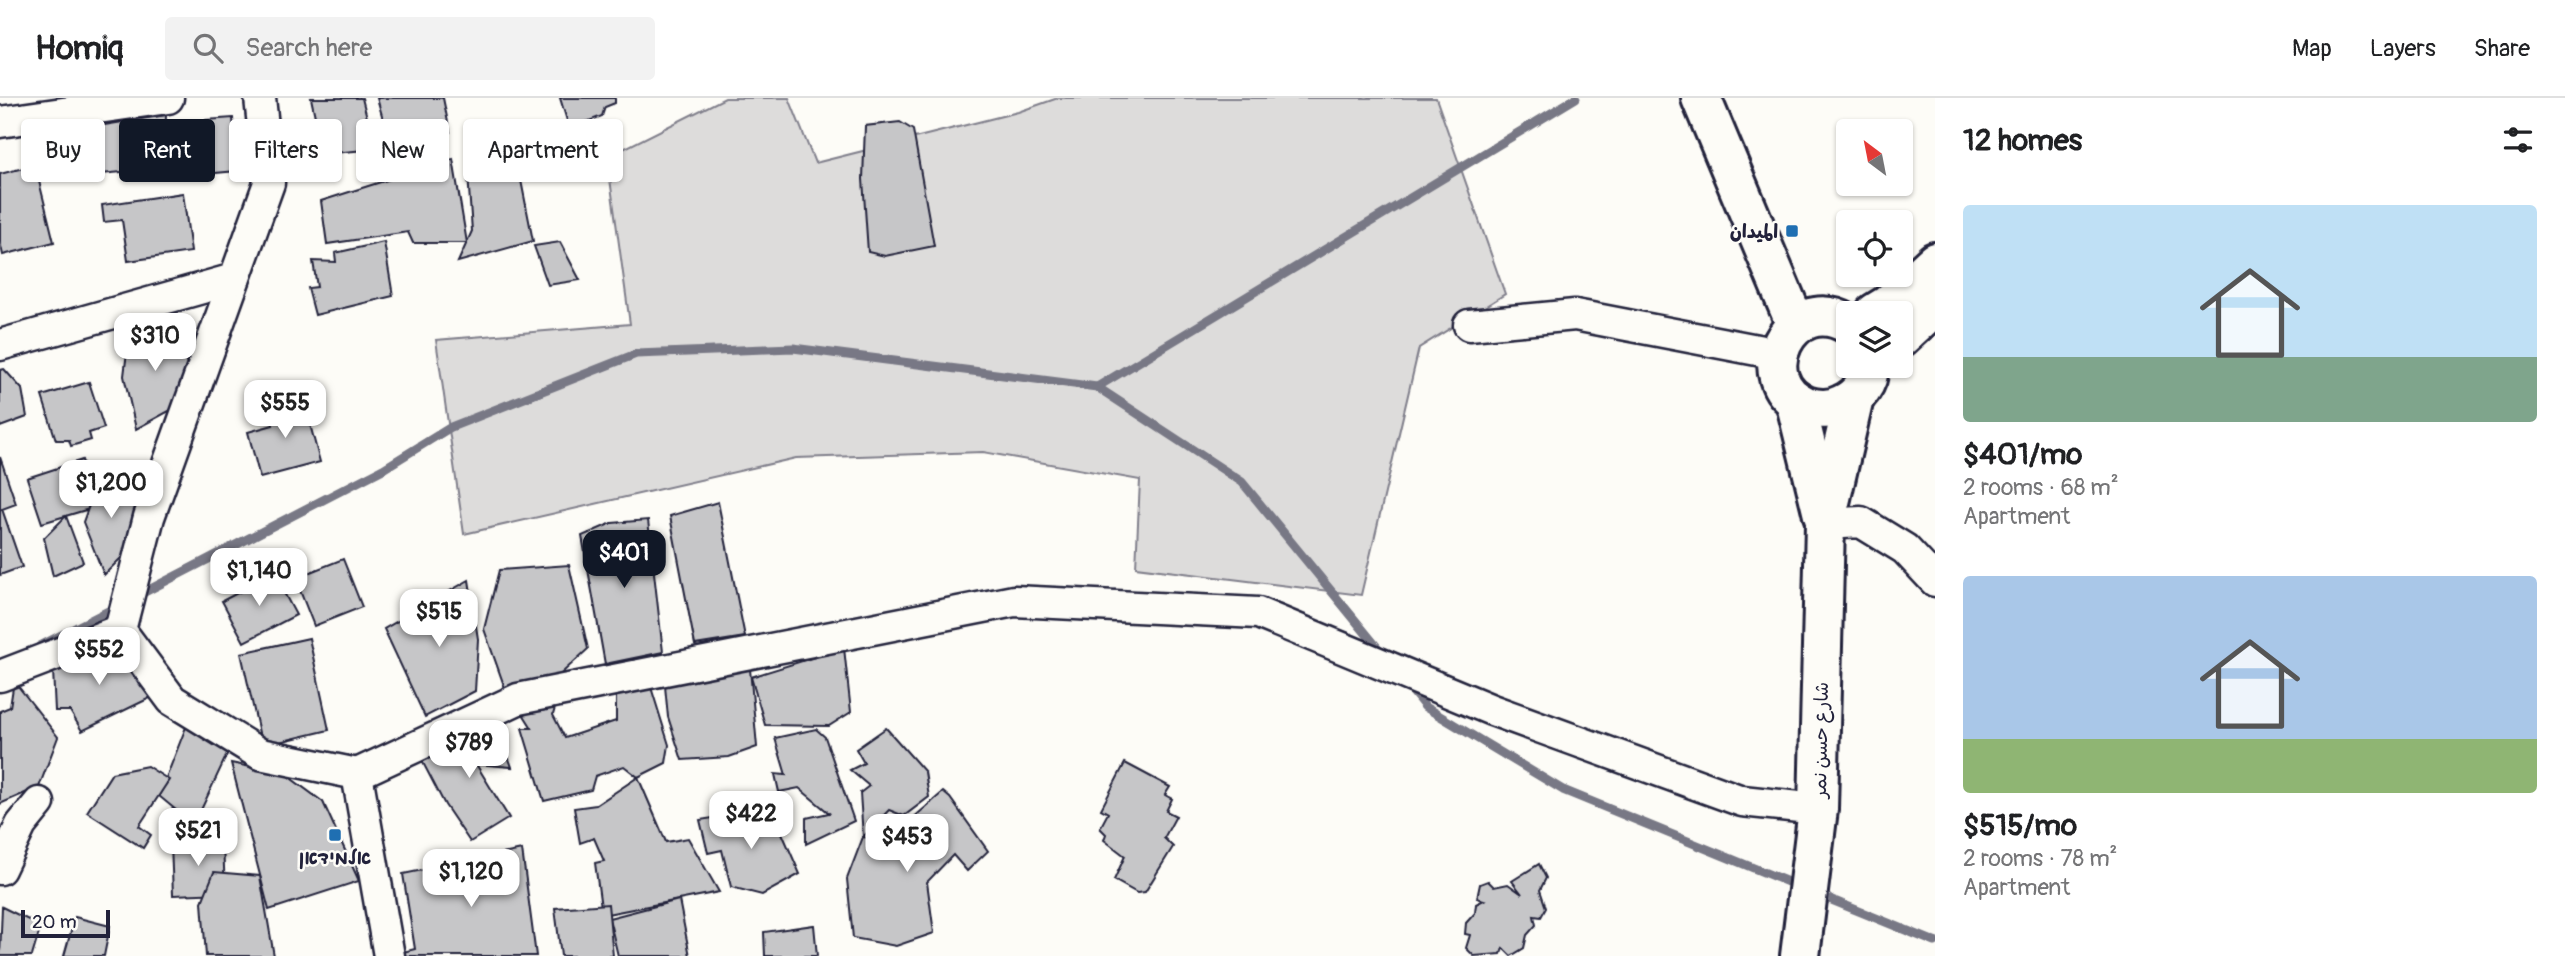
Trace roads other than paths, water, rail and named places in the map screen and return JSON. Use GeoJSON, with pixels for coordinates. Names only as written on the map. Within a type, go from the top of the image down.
{"type":"FeatureCollection","features":[{"type":"Feature","properties":{"kind":"main road","name":"شارع حسن نمر"},"geometry":{"type":"LineString","coordinates":[[1701,98],[1787,340],[1779,377],[1796,400],[1825,524]]}},
{"type":"Feature","properties":{"kind":"main road"},"geometry":{"type":"LineString","coordinates":[[1892,301],[1935,262]]}},
{"type":"Feature","properties":{"kind":"main road"},"geometry":{"type":"LineString","coordinates":[[1913,326],[1935,306]]}},
{"type":"Feature","properties":{"kind":"main road"},"geometry":{"type":"LineString","coordinates":[[1787,340],[1824,317],[1836,320]]}},
{"type":"Feature","properties":{"kind":"main road"},"geometry":{"type":"LineString","coordinates":[[1796,400],[1824,410],[1840,406],[1862,378]]}},
{"type":"Feature","properties":{"kind":"main road","name":"شارع حسن نمر"},"geometry":{"type":"LineString","coordinates":[[1800,956],[1818,808],[1825,524],[1864,378]]}},
{"type":"Feature","properties":{"kind":"street"},"geometry":{"type":"LineString","coordinates":[[0,122],[168,98]]}},
{"type":"Feature","properties":{"kind":"street"},"geometry":{"type":"LineString","coordinates":[[120,630],[149,517],[269,183],[260,98]]}},
{"type":"Feature","properties":{"kind":"street"},"geometry":{"type":"LineString","coordinates":[[0,345],[234,279]]}},
{"type":"Feature","properties":{"kind":"street"},"geometry":{"type":"LineString","coordinates":[[1469,325],[1574,315],[1787,340]]}},
{"type":"Feature","properties":{"kind":"street"},"geometry":{"type":"LineString","coordinates":[[1825,524],[1861,522],[1905,549],[1935,582]]}},
{"type":"Feature","properties":{"kind":"street"},"geometry":{"type":"LineString","coordinates":[[120,630],[172,700],[260,754],[357,774],[518,699],[1014,601],[1258,613],[1492,710],[1742,801],[1818,808]]}},
{"type":"Feature","properties":{"kind":"street"},"geometry":{"type":"LineString","coordinates":[[0,676],[120,630]]}},
{"type":"Feature","properties":{"kind":"street"},"geometry":{"type":"LineString","coordinates":[[357,774],[389,956]]}},
{"type":"Feature","properties":{"kind":"street"},"geometry":{"type":"LineString","coordinates":[[0,869],[21,825],[39,803]]}},
{"type":"Feature","properties":{"kind":"waterway"},"geometry":{"type":"LineString","coordinates":[[1097,387],[1576,98]]}},
{"type":"Feature","properties":{"kind":"waterway"},"geometry":{"type":"LineString","coordinates":[[137,596],[383,469],[451,427],[636,354],[793,348],[1097,387],[1242,482],[1382,653]]}},
{"type":"Feature","properties":{"kind":"waterway"},"geometry":{"type":"LineString","coordinates":[[40,646],[118,606]]}},
{"type":"Feature","properties":{"kind":"waterway"},"geometry":{"type":"LineString","coordinates":[[1408,686],[1425,707],[1563,790],[1800,887]]}},
{"type":"Feature","properties":{"kind":"waterway"},"geometry":{"type":"LineString","coordinates":[[1817,894],[1935,942]]}},
{"type":"Feature","properties":{"kind":"place","name":"الميدان"},"geometry":{"type":"Point","coordinates":[1792,231]}},
{"type":"Feature","properties":{"kind":"place","name":"אלמידאן"},"geometry":{"type":"Point","coordinates":[335,835]}}]}
